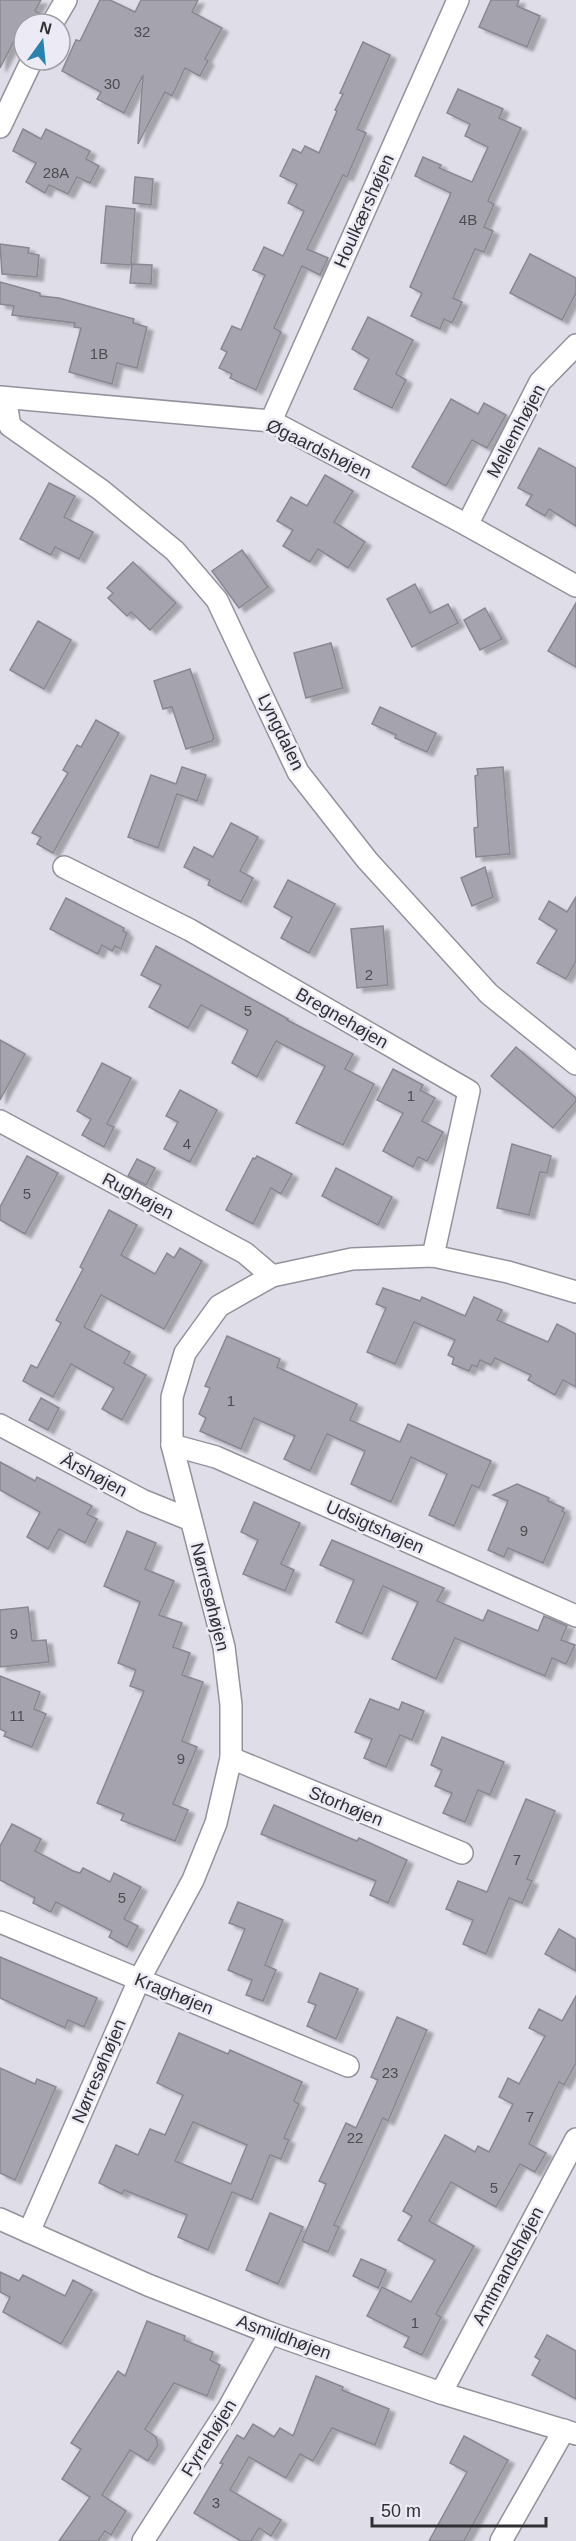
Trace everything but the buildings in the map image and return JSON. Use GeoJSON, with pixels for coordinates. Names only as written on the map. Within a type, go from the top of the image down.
{"type":"FeatureCollection","features":[{"type":"Feature","properties":{"kind":"street","name":"Houlkærshøjen"},"geometry":{"type":"LineString","coordinates":[[271,421],[458,0]]}},
{"type":"Feature","properties":{"kind":"street"},"geometry":{"type":"LineString","coordinates":[[0,127],[26,72]]}},
{"type":"Feature","properties":{"kind":"street","name":"Mellemhøjen"},"geometry":{"type":"LineString","coordinates":[[467,525],[540,382],[576,345]]}},
{"type":"Feature","properties":{"kind":"street","name":"Øgaardshøjen"},"geometry":{"type":"LineString","coordinates":[[2,397],[271,421],[576,586]]}},
{"type":"Feature","properties":{"kind":"street","name":"Lyngdalen"},"geometry":{"type":"LineString","coordinates":[[2,397],[10,426],[101,489],[175,551],[217,600],[298,772],[367,860],[489,994],[576,1064]]}},
{"type":"Feature","properties":{"kind":"street","name":"Bregnehøjen"},"geometry":{"type":"LineString","coordinates":[[64,867],[190,930],[469,1091],[433,1256]]}},
{"type":"Feature","properties":{"kind":"street","name":"Rughøjen"},"geometry":{"type":"LineString","coordinates":[[0,1121],[245,1253],[272,1276]]}},
{"type":"Feature","properties":{"kind":"street","name":"Nørresøhøjen"},"geometry":{"type":"LineString","coordinates":[[29,2232],[139,1980],[201,1861],[216,1823],[231,1758],[231,1705],[224,1647],[172,1444],[172,1397],[185,1353],[219,1306],[272,1276],[352,1259],[433,1256],[508,1272],[576,1292]]}},
{"type":"Feature","properties":{"kind":"street","name":"Årshøjen"},"geometry":{"type":"LineString","coordinates":[[0,1425],[144,1501],[191,1520]]}},
{"type":"Feature","properties":{"kind":"street","name":"Udsigtshøjen"},"geometry":{"type":"LineString","coordinates":[[172,1444],[216,1457],[576,1616]]}},
{"type":"Feature","properties":{"kind":"street","name":"Storhøjen"},"geometry":{"type":"LineString","coordinates":[[231,1758],[462,1853]]}},
{"type":"Feature","properties":{"kind":"street","name":"Kraghøjen"},"geometry":{"type":"LineString","coordinates":[[0,1922],[348,2066]]}},
{"type":"Feature","properties":{"kind":"street","name":"Amtmandshøjen"},"geometry":{"type":"LineString","coordinates":[[441,2393],[576,2139]]}},
{"type":"Feature","properties":{"kind":"street","name":"Asmildhøjen"},"geometry":{"type":"LineString","coordinates":[[0,2219],[148,2285],[270,2333],[441,2393],[570,2432]]}},
{"type":"Feature","properties":{"kind":"street","name":"Fyrrehøjen"},"geometry":{"type":"LineString","coordinates":[[143,2541],[228,2409],[270,2333]]}},
{"type":"Feature","properties":{"kind":"street"},"geometry":{"type":"LineString","coordinates":[[501,2541],[570,2432]]}}]}
